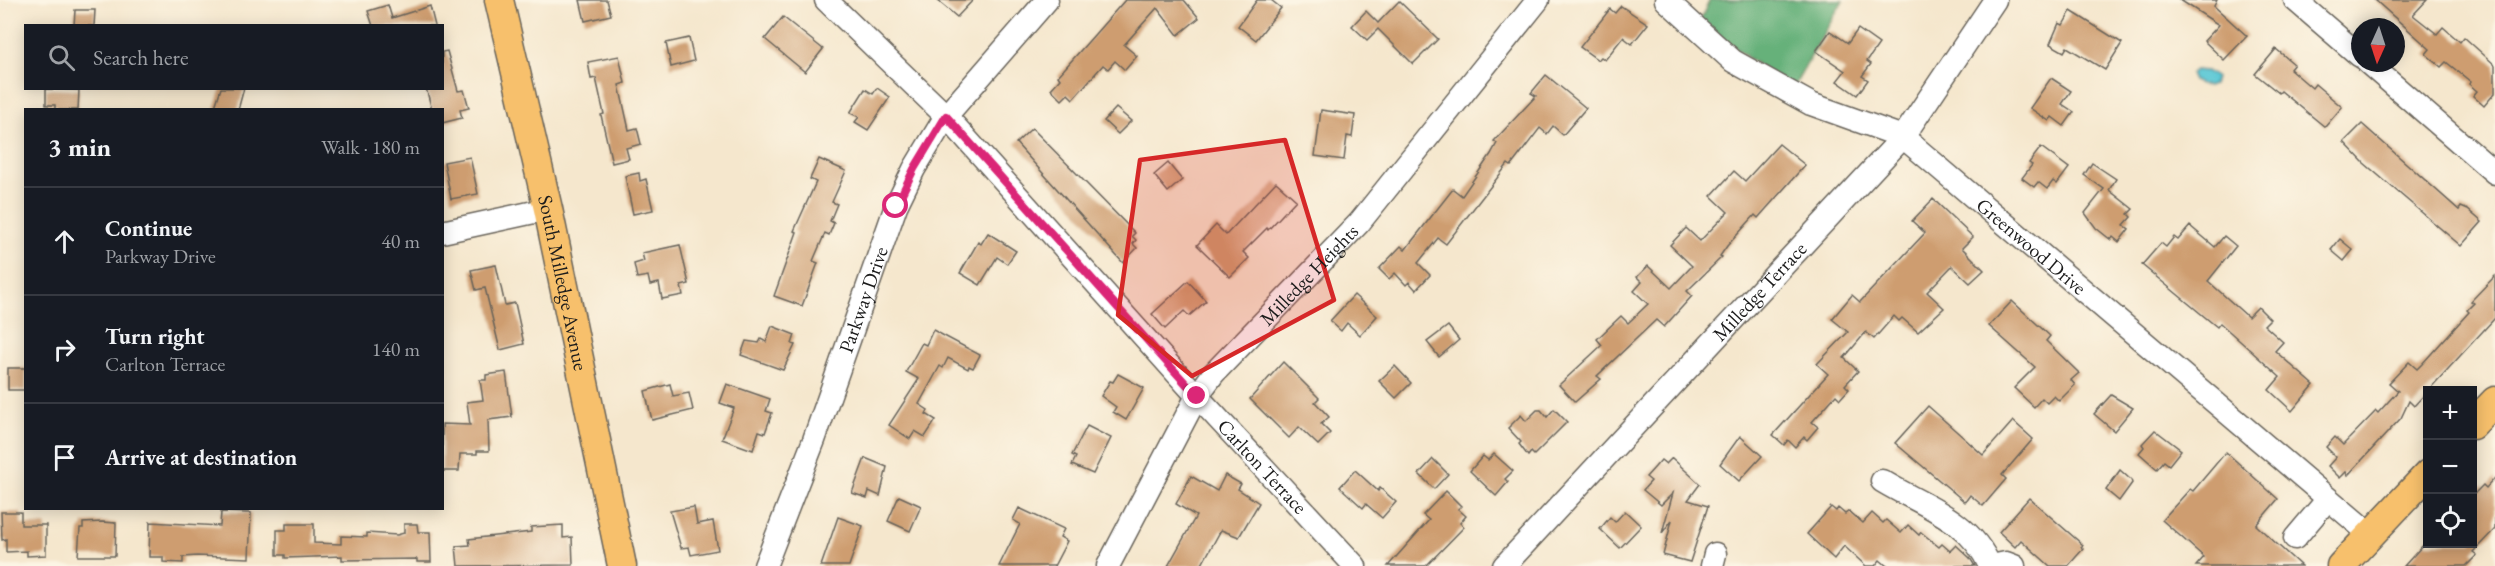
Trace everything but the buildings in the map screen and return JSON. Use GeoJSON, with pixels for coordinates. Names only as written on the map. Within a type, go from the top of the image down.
{"type":"FeatureCollection","features":[{"type":"Feature","properties":{"kind":"main road","name":"South Milledge Avenue"},"geometry":{"type":"LineString","coordinates":[[499,0],[548,209],[622,566]]}},
{"type":"Feature","properties":{"kind":"main road"},"geometry":{"type":"LineString","coordinates":[[2477,420],[2495,401]]}},
{"type":"Feature","properties":{"kind":"main road"},"geometry":{"type":"LineString","coordinates":[[2341,566],[2423,478]]}},
{"type":"Feature","properties":{"kind":"street","name":"Carlton Terrace"},"geometry":{"type":"LineString","coordinates":[[826,0],[946,116],[1197,396],[1355,566]]}},
{"type":"Feature","properties":{"kind":"street","name":"Parkway Drive"},"geometry":{"type":"LineString","coordinates":[[765,566],[814,440],[896,206],[914,169],[946,116],[1047,0]]}},
{"type":"Feature","properties":{"kind":"street","name":"Milledge Heights"},"geometry":{"type":"LineString","coordinates":[[1108,566],[1197,396],[1214,373],[1359,223],[1538,0]]}},
{"type":"Feature","properties":{"kind":"street","name":"Greenwood Drive"},"geometry":{"type":"LineString","coordinates":[[1666,0],[1733,61],[1811,104],[1903,136],[2371,535]]}},
{"type":"Feature","properties":{"kind":"street","name":"Milledge Terrace"},"geometry":{"type":"LineString","coordinates":[[1504,566],[1903,136],[1995,0]]}},
{"type":"Feature","properties":{"kind":"street"},"geometry":{"type":"LineString","coordinates":[[2295,0],[2351,48]]}},
{"type":"Feature","properties":{"kind":"street"},"geometry":{"type":"LineString","coordinates":[[2378,72],[2495,173]]}},
{"type":"Feature","properties":{"kind":"street"},"geometry":{"type":"LineString","coordinates":[[444,232],[548,209]]}},
{"type":"Feature","properties":{"kind":"street"},"geometry":{"type":"LineString","coordinates":[[1882,482],[1950,518],[1978,546],[1990,566],[2006,563],[2014,566]]}},
{"type":"Feature","properties":{"kind":"street"},"geometry":{"type":"LineString","coordinates":[[2295,538],[2328,498]]}},
{"type":"Feature","properties":{"kind":"highlighted area"},"geometry":{"type":"Polygon","coordinates":[[[1285,140],[1334,300],[1192,376],[1118,315],[1140,160],[1285,140]]]}},
{"type":"Feature","properties":{"kind":"green space"},"geometry":{"type":"Polygon","coordinates":[[[1710,0],[1843,0],[1792,90],[1699,22],[1710,0]]]}},
{"type":"Feature","properties":{"kind":"water"},"geometry":{"type":"Polygon","coordinates":[[[2195,70],[2206,71],[2215,77],[2213,85],[2208,87],[2193,81],[2190,74],[2195,70]]]}},
{"type":"Feature","properties":{"kind":"route"},"geometry":{"type":"LineString","coordinates":[[896,206],[914,169],[946,116],[1197,396]]}}]}
